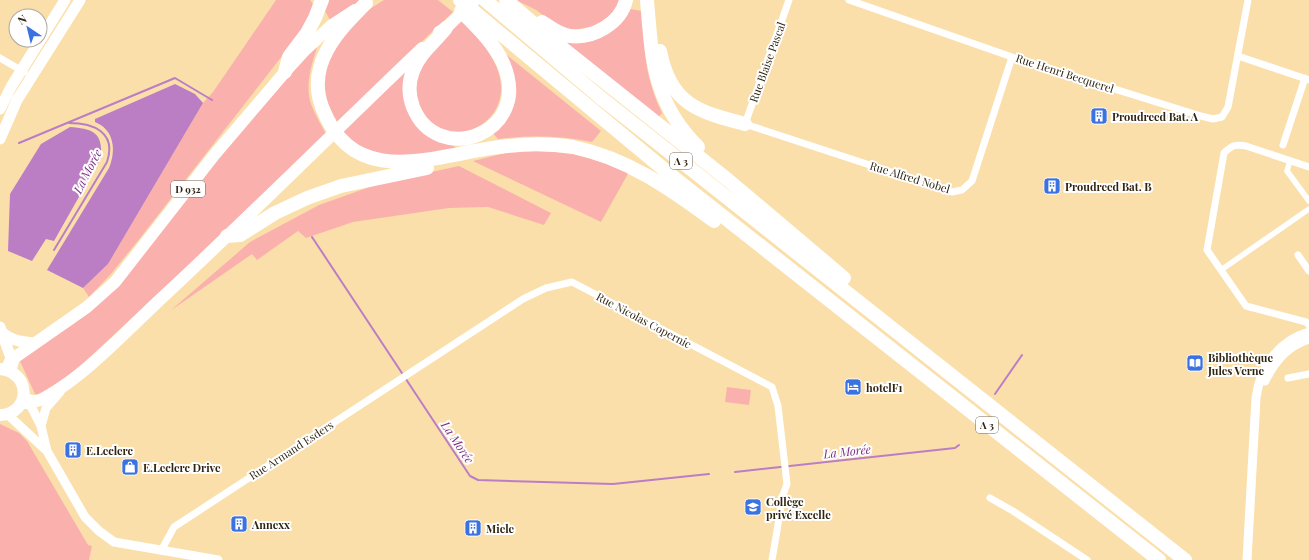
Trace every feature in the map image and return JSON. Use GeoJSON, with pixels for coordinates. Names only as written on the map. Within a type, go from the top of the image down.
{"type":"FeatureCollection","features":[{"type":"Feature","properties":{"kind":"highway"},"geometry":{"type":"LineString","coordinates":[[285,72],[289,57],[307,33],[322,0]]}},
{"type":"Feature","properties":{"kind":"highway"},"geometry":{"type":"LineString","coordinates":[[446,28],[420,58],[414,69],[409,88],[411,101],[419,118],[430,130],[452,138],[470,138],[487,130],[502,116],[508,102],[509,85],[503,63],[496,50],[460,11],[459,0]]}},
{"type":"Feature","properties":{"kind":"highway","name":"A 3"},"geometry":{"type":"LineString","coordinates":[[459,0],[588,108],[815,290],[1159,560]]}},
{"type":"Feature","properties":{"kind":"highway","name":"A 3"},"geometry":{"type":"LineString","coordinates":[[484,0],[607,103],[1185,560]]}},
{"type":"Feature","properties":{"kind":"highway"},"geometry":{"type":"LineString","coordinates":[[506,0],[566,52],[728,180],[872,301],[881,319]]}},
{"type":"Feature","properties":{"kind":"highway"},"geometry":{"type":"LineString","coordinates":[[526,17],[535,17],[554,30],[570,36],[586,35],[602,30],[617,19],[626,0]]}},
{"type":"Feature","properties":{"kind":"highway"},"geometry":{"type":"LineString","coordinates":[[647,0],[650,41],[659,88],[671,114],[683,132],[718,165],[728,180]]}},
{"type":"Feature","properties":{"kind":"highway"},"geometry":{"type":"LineString","coordinates":[[369,2],[338,32],[321,62],[318,82],[320,102],[327,121],[338,137],[349,148],[370,158],[391,163],[420,162],[474,151],[534,145],[573,147],[610,158],[645,174],[671,190],[802,288],[815,290]]}},
{"type":"Feature","properties":{"kind":"highway"},"geometry":{"type":"LineString","coordinates":[[650,41],[660,50],[666,73],[672,86],[688,103],[708,115],[745,124]]}},
{"type":"Feature","properties":{"kind":"highway"},"geometry":{"type":"LineString","coordinates":[[228,236],[240,235],[275,213],[334,188],[465,158],[474,151]]}},
{"type":"Feature","properties":{"kind":"main road"},"geometry":{"type":"LineString","coordinates":[[0,109],[21,70],[66,0]]}},
{"type":"Feature","properties":{"kind":"main road"},"geometry":{"type":"LineString","coordinates":[[0,139],[17,100],[80,0]]}},
{"type":"Feature","properties":{"kind":"main road"},"geometry":{"type":"LineString","coordinates":[[22,400],[32,402],[37,401],[63,386],[109,347],[228,236],[438,33],[446,28],[475,0]]}},
{"type":"Feature","properties":{"kind":"main road","name":"D 932"},"geometry":{"type":"LineString","coordinates":[[6,370],[14,358],[87,307],[114,282],[215,154],[305,50],[332,25],[369,2]]}},
{"type":"Feature","properties":{"kind":"main road"},"geometry":{"type":"LineString","coordinates":[[1,329],[6,336],[18,341],[35,343]]}},
{"type":"Feature","properties":{"kind":"main road"},"geometry":{"type":"LineString","coordinates":[[1,329],[11,358],[6,370],[16,375],[23,385],[22,400],[18,408],[3,414]]}},
{"type":"Feature","properties":{"kind":"street","name":"Rue Blaise Pascal"},"geometry":{"type":"LineString","coordinates":[[745,124],[789,0]]}},
{"type":"Feature","properties":{"kind":"street","name":"Rue Henri Becquerel"},"geometry":{"type":"LineString","coordinates":[[849,0],[1012,57],[1213,119],[1222,117],[1228,107],[1248,0]]}},
{"type":"Feature","properties":{"kind":"street"},"geometry":{"type":"LineString","coordinates":[[1238,56],[1307,79],[1283,145]]}},
{"type":"Feature","properties":{"kind":"street","name":"Rue Alfred Nobel"},"geometry":{"type":"LineString","coordinates":[[745,124],[952,192],[962,190],[972,181],[1012,57]]}},
{"type":"Feature","properties":{"kind":"street"},"geometry":{"type":"LineString","coordinates":[[0,58],[32,76]]}},
{"type":"Feature","properties":{"kind":"street"},"geometry":{"type":"LineString","coordinates":[[1309,167],[1236,144],[1229,147],[1224,153],[1207,250],[1246,306],[1306,322],[1309,325]]}},
{"type":"Feature","properties":{"kind":"street"},"geometry":{"type":"LineString","coordinates":[[1290,161],[1287,171],[1309,202]]}},
{"type":"Feature","properties":{"kind":"street"},"geometry":{"type":"LineString","coordinates":[[1221,270],[1309,209]]}},
{"type":"Feature","properties":{"kind":"street"},"geometry":{"type":"LineString","coordinates":[[1298,255],[1309,271]]}},
{"type":"Feature","properties":{"kind":"street","name":"Rue Nicolas Copernic"},"geometry":{"type":"LineString","coordinates":[[431,359],[523,299],[546,288],[572,282],[772,387],[778,406],[787,484],[783,495],[772,560]]}},
{"type":"Feature","properties":{"kind":"street"},"geometry":{"type":"LineString","coordinates":[[1247,560],[1256,398],[1260,378],[1270,359],[1289,341],[1309,332]]}},
{"type":"Feature","properties":{"kind":"street"},"geometry":{"type":"LineString","coordinates":[[1256,398],[1279,358],[1294,346],[1309,339]]}},
{"type":"Feature","properties":{"kind":"street","name":"Rue Armand Esders"},"geometry":{"type":"LineString","coordinates":[[162,551],[174,527],[431,359]]}},
{"type":"Feature","properties":{"kind":"street"},"geometry":{"type":"LineString","coordinates":[[1288,378],[1309,374]]}},
{"type":"Feature","properties":{"kind":"street"},"geometry":{"type":"LineString","coordinates":[[40,426],[46,408],[63,386]]}},
{"type":"Feature","properties":{"kind":"street"},"geometry":{"type":"LineString","coordinates":[[22,400],[31,406],[40,426],[47,451],[85,517],[99,531],[114,542],[218,560]]}},
{"type":"Feature","properties":{"kind":"street"},"geometry":{"type":"LineString","coordinates":[[3,414],[47,451]]}},
{"type":"Feature","properties":{"kind":"street"},"geometry":{"type":"LineString","coordinates":[[990,498],[1013,511],[1087,560]]}},
{"type":"Feature","properties":{"kind":"shaded area"},"geometry":{"type":"Polygon","coordinates":[[[276,0],[310,0],[313,4],[308,21],[137,242],[110,275],[89,297],[83,288],[108,264],[203,103],[213,92],[276,0]]]}},
{"type":"Feature","properties":{"kind":"shaded area"},"geometry":{"type":"Polygon","coordinates":[[[326,0],[363,0],[330,20],[324,9],[326,0]]]}},
{"type":"Feature","properties":{"kind":"shaded area"},"geometry":{"type":"Polygon","coordinates":[[[384,0],[438,0],[453,12],[337,122],[327,102],[321,81],[326,58],[360,15],[384,0]]]}},
{"type":"Feature","properties":{"kind":"shaded area"},"geometry":{"type":"Polygon","coordinates":[[[516,0],[620,0],[618,7],[605,20],[591,27],[571,30],[555,24],[536,10],[516,0]]]}},
{"type":"Feature","properties":{"kind":"shaded area"},"geometry":{"type":"Polygon","coordinates":[[[630,9],[642,11],[646,63],[656,100],[662,113],[657,119],[566,45],[569,41],[630,9]]]}},
{"type":"Feature","properties":{"kind":"shaded area"},"geometry":{"type":"Polygon","coordinates":[[[461,21],[481,39],[491,56],[500,80],[500,100],[492,116],[478,127],[462,132],[445,131],[430,123],[419,108],[416,95],[416,80],[418,72],[426,58],[461,21]]]}},
{"type":"Feature","properties":{"kind":"shaded area"},"geometry":{"type":"Polygon","coordinates":[[[315,46],[317,48],[310,76],[309,97],[314,112],[327,136],[75,371],[40,394],[35,394],[19,359],[72,325],[94,308],[261,107],[315,46]]]}},
{"type":"Feature","properties":{"kind":"shaded area"},"geometry":{"type":"Polygon","coordinates":[[[498,48],[601,131],[592,142],[569,138],[546,137],[498,139],[492,132],[509,114],[515,103],[516,86],[511,70],[498,48]]]}},
{"type":"Feature","properties":{"kind":"shaded area"},"geometry":{"type":"Polygon","coordinates":[[[410,67],[405,101],[407,110],[417,125],[433,136],[457,148],[411,156],[382,155],[354,143],[341,132],[410,67]]]}},
{"type":"Feature","properties":{"kind":"shaded area"},"geometry":{"type":"Polygon","coordinates":[[[517,150],[570,153],[629,172],[601,222],[473,161],[517,150]]]}},
{"type":"Feature","properties":{"kind":"shaded area"},"geometry":{"type":"Polygon","coordinates":[[[459,166],[551,213],[544,225],[488,207],[449,208],[353,222],[306,238],[298,231],[257,260],[252,254],[170,311],[250,242],[319,205],[381,183],[459,166]]]}},
{"type":"Feature","properties":{"kind":"shaded area"},"geometry":{"type":"Polygon","coordinates":[[[727,387],[751,390],[749,405],[725,402],[727,387]]]}},
{"type":"Feature","properties":{"kind":"shaded area"},"geometry":{"type":"Polygon","coordinates":[[[0,424],[19,433],[27,441],[88,545],[92,546],[89,560],[0,560],[0,424]]]}},
{"type":"Feature","properties":{"kind":"water"},"geometry":{"type":"Polygon","coordinates":[[[175,84],[195,94],[203,103],[108,264],[83,288],[47,270],[109,168],[113,155],[112,142],[107,130],[95,122],[95,119],[175,84]]]}},
{"type":"Feature","properties":{"kind":"water"},"geometry":{"type":"Polygon","coordinates":[[[70,127],[85,129],[98,137],[101,149],[101,158],[54,241],[46,239],[32,261],[8,251],[10,194],[41,144],[70,127]]]}},
{"type":"Feature","properties":{"kind":"waterway","name":"La Morée"},"geometry":{"type":"LineString","coordinates":[[19,143],[175,78],[212,100]]}},
{"type":"Feature","properties":{"kind":"waterway","name":"La Morée"},"geometry":{"type":"LineString","coordinates":[[54,250],[107,162],[109,152],[109,143],[106,136],[101,131],[94,127],[78,123],[69,123]]}},
{"type":"Feature","properties":{"kind":"waterway","name":"La Morée"},"geometry":{"type":"LineString","coordinates":[[312,237],[470,476],[478,480],[613,484],[709,474]]}},
{"type":"Feature","properties":{"kind":"waterway","name":"La Morée"},"geometry":{"type":"LineString","coordinates":[[995,394],[1022,355]]}},
{"type":"Feature","properties":{"kind":"waterway","name":"La Morée"},"geometry":{"type":"LineString","coordinates":[[735,472],[955,448],[959,445]]}},
{"type":"Feature","properties":{"kind":"place","name":"Proudreed Bat. A"},"geometry":{"type":"Point","coordinates":[1099,116]}},
{"type":"Feature","properties":{"kind":"place","name":"Proudreed Bat. B"},"geometry":{"type":"Point","coordinates":[1052,186]}},
{"type":"Feature","properties":{"kind":"place","name":"Bibliothèque Jules Verne"},"geometry":{"type":"Point","coordinates":[1195,363]}},
{"type":"Feature","properties":{"kind":"place","name":"hotelF1"},"geometry":{"type":"Point","coordinates":[853,387]}},
{"type":"Feature","properties":{"kind":"place","name":"E.Leclerc"},"geometry":{"type":"Point","coordinates":[73,450]}},
{"type":"Feature","properties":{"kind":"place","name":"E.Leclerc Drive"},"geometry":{"type":"Point","coordinates":[130,467]}},
{"type":"Feature","properties":{"kind":"place","name":"Collège privé Excelle"},"geometry":{"type":"Point","coordinates":[753,507]}},
{"type":"Feature","properties":{"kind":"place","name":"Annexx"},"geometry":{"type":"Point","coordinates":[239,524]}},
{"type":"Feature","properties":{"kind":"place","name":"Miele"},"geometry":{"type":"Point","coordinates":[473,528]}}]}
